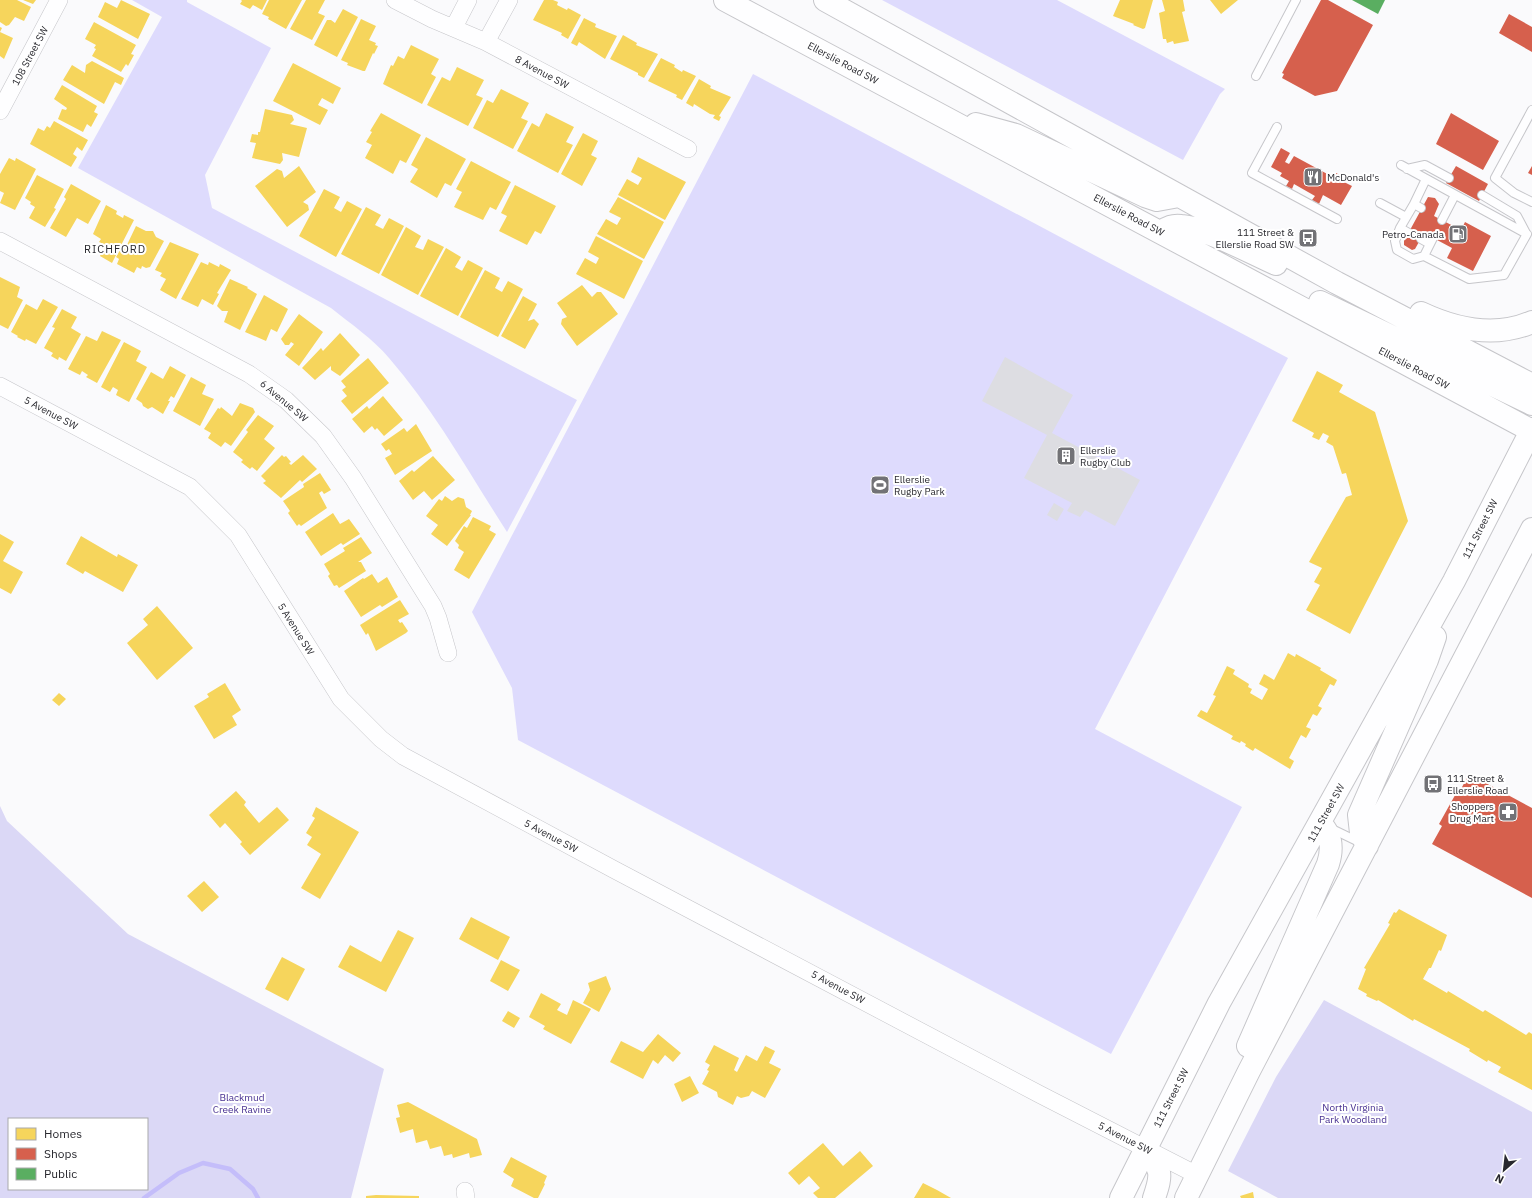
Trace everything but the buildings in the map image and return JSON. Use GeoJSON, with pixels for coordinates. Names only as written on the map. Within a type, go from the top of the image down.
{"type":"FeatureCollection","features":[{"type":"Feature","properties":{"kind":"main road","name":"Ellerslie Road SW"},"geometry":{"type":"LineString","coordinates":[[725,0],[1532,430]]}},
{"type":"Feature","properties":{"kind":"main road"},"geometry":{"type":"LineString","coordinates":[[825,0],[1337,283],[1532,385]]}},
{"type":"Feature","properties":{"kind":"main road"},"geometry":{"type":"LineString","coordinates":[[934,112],[1016,135],[1145,196],[1158,200],[1179,196]]}},
{"type":"Feature","properties":{"kind":"main road"},"geometry":{"type":"LineString","coordinates":[[1161,232],[1170,226],[1183,225],[1203,231],[1302,275],[1337,283]]}},
{"type":"Feature","properties":{"kind":"main road"},"geometry":{"type":"LineString","coordinates":[[1225,267],[1325,304],[1532,404]]}},
{"type":"Feature","properties":{"kind":"main road"},"geometry":{"type":"LineString","coordinates":[[1225,267],[1265,295],[1364,352],[1501,427],[1511,440],[1513,448],[1507,476]]}},
{"type":"Feature","properties":{"kind":"main road"},"geometry":{"type":"LineString","coordinates":[[1364,297],[1415,310],[1442,323],[1465,329],[1501,330],[1532,322]]}},
{"type":"Feature","properties":{"kind":"main road","name":"111 Street SW"},"geometry":{"type":"LineString","coordinates":[[1120,1198],[1219,1003],[1454,581],[1532,430]]}},
{"type":"Feature","properties":{"kind":"main road"},"geometry":{"type":"LineString","coordinates":[[1186,1198],[1233,1103],[1532,529]]}},
{"type":"Feature","properties":{"kind":"main road"},"geometry":{"type":"LineString","coordinates":[[1488,612],[1532,556]]}},
{"type":"Feature","properties":{"kind":"main road"},"geometry":{"type":"LineString","coordinates":[[1367,846],[1361,833],[1359,815],[1427,660],[1454,581]]}},
{"type":"Feature","properties":{"kind":"main road"},"geometry":{"type":"LineString","coordinates":[[1233,1103],[1235,1084],[1250,1040],[1328,864],[1330,857],[1330,839],[1328,831],[1320,823]]}},
{"type":"Feature","properties":{"kind":"main road"},"geometry":{"type":"LineString","coordinates":[[1145,1148],[1156,1164],[1160,1175],[1154,1198]]}},
{"type":"Feature","properties":{"kind":"street","name":"108 Street SW"},"geometry":{"type":"LineString","coordinates":[[0,111],[59,0]]}},
{"type":"Feature","properties":{"kind":"street","name":"8 Avenue SW"},"geometry":{"type":"LineString","coordinates":[[395,0],[432,19],[454,27],[486,42],[688,149]]}},
{"type":"Feature","properties":{"kind":"street"},"geometry":{"type":"LineString","coordinates":[[454,27],[468,0]]}},
{"type":"Feature","properties":{"kind":"street"},"geometry":{"type":"LineString","coordinates":[[486,42],[509,0]]}},
{"type":"Feature","properties":{"kind":"street","name":"6 Avenue SW"},"geometry":{"type":"LineString","coordinates":[[0,241],[249,374],[269,386],[306,418],[323,436],[353,478],[429,599],[438,618],[448,653]]}},
{"type":"Feature","properties":{"kind":"street","name":"5 Avenue SW"},"geometry":{"type":"LineString","coordinates":[[0,386],[190,487],[238,535],[341,699],[380,739],[403,756],[613,869],[1197,1175]]}},
{"type":"Feature","properties":{"kind":"lane"},"geometry":{"type":"LineString","coordinates":[[1256,76],[1296,0]]}},
{"type":"Feature","properties":{"kind":"lane"},"geometry":{"type":"LineString","coordinates":[[1531,114],[1495,178],[1514,193],[1532,202]]}},
{"type":"Feature","properties":{"kind":"lane"},"geometry":{"type":"LineString","coordinates":[[1277,127],[1252,173],[1337,219]]}},
{"type":"Feature","properties":{"kind":"lane"},"geometry":{"type":"LineString","coordinates":[[1449,178],[1425,165],[1404,167],[1527,234]]}},
{"type":"Feature","properties":{"kind":"lane"},"geometry":{"type":"LineString","coordinates":[[1426,179],[1418,206],[1406,217],[1395,240],[1397,250],[1414,259],[1424,256],[1469,279],[1504,275],[1527,234]]}},
{"type":"Feature","properties":{"kind":"lane"},"geometry":{"type":"LineString","coordinates":[[1435,214],[1443,219],[1455,195]]}},
{"type":"Feature","properties":{"kind":"lane"},"geometry":{"type":"LineString","coordinates":[[1482,195],[1517,216],[1527,234]]}},
{"type":"Feature","properties":{"kind":"lane"},"geometry":{"type":"LineString","coordinates":[[1380,203],[1406,217]]}},
{"type":"Feature","properties":{"kind":"lane"},"geometry":{"type":"LineString","coordinates":[[1400,228],[1408,233]]}},
{"type":"Feature","properties":{"kind":"lane"},"geometry":{"type":"LineString","coordinates":[[1421,239],[1432,241],[1424,256]]}},
{"type":"Feature","properties":{"kind":"lane"},"geometry":{"type":"LineString","coordinates":[[1320,823],[1367,846]]}},
{"type":"Feature","properties":{"kind":"shaded area"},"geometry":{"type":"Polygon","coordinates":[[[132,0],[187,0],[187,2],[271,48],[205,175],[212,208],[577,400],[507,532],[422,399],[383,351],[369,338],[331,308],[78,168],[162,17],[132,0]]]}},
{"type":"Feature","properties":{"kind":"shaded area"},"geometry":{"type":"Polygon","coordinates":[[[882,0],[1057,0],[1225,89],[1220,94],[1183,160],[882,0]]]}},
{"type":"Feature","properties":{"kind":"shaded area","name":"Ellerslie Rugby Park"},"geometry":{"type":"Polygon","coordinates":[[[753,74],[1288,358],[1095,729],[1242,807],[1111,1054],[518,740],[512,688],[472,612],[753,74]]]}},
{"type":"Feature","properties":{"kind":"green space","name":"Blackmud Creek Ravine"},"geometry":{"type":"Polygon","coordinates":[[[0,806],[7,821],[128,934],[384,1069],[351,1198],[0,1198],[0,806]]]}},
{"type":"Feature","properties":{"kind":"green space","name":"North Virginia Park Woodland"},"geometry":{"type":"Polygon","coordinates":[[[1324,1000],[1532,1112],[1532,1198],[1278,1198],[1228,1171],[1276,1077],[1324,1000]]]}},
{"type":"Feature","properties":{"kind":"waterway"},"geometry":{"type":"LineString","coordinates":[[144,1198],[179,1173],[203,1163],[230,1169],[253,1189],[258,1198]]}},
{"type":"Feature","properties":{"kind":"place","name":"McDonald's"},"geometry":{"type":"Point","coordinates":[1313,177]}},
{"type":"Feature","properties":{"kind":"place","name":"Petro-Canada"},"geometry":{"type":"Point","coordinates":[1458,234]}},
{"type":"Feature","properties":{"kind":"place","name":"111 Street & Ellerslie Road SW"},"geometry":{"type":"Point","coordinates":[1308,238]}},
{"type":"Feature","properties":{"kind":"place","name":"Ellerslie Rugby Club"},"geometry":{"type":"Point","coordinates":[1066,456]}},
{"type":"Feature","properties":{"kind":"place","name":"Ellerslie Rugby Park"},"geometry":{"type":"Point","coordinates":[880,485]}},
{"type":"Feature","properties":{"kind":"place","name":"111 Street & Ellerslie Road"},"geometry":{"type":"Point","coordinates":[1433,784]}},
{"type":"Feature","properties":{"kind":"place","name":"Shoppers Drug Mart"},"geometry":{"type":"Point","coordinates":[1508,812]}},
{"type":"Feature","properties":{"kind":"district","name":"RICHFORD"},"geometry":{"type":"Point","coordinates":[115,249]}}]}
